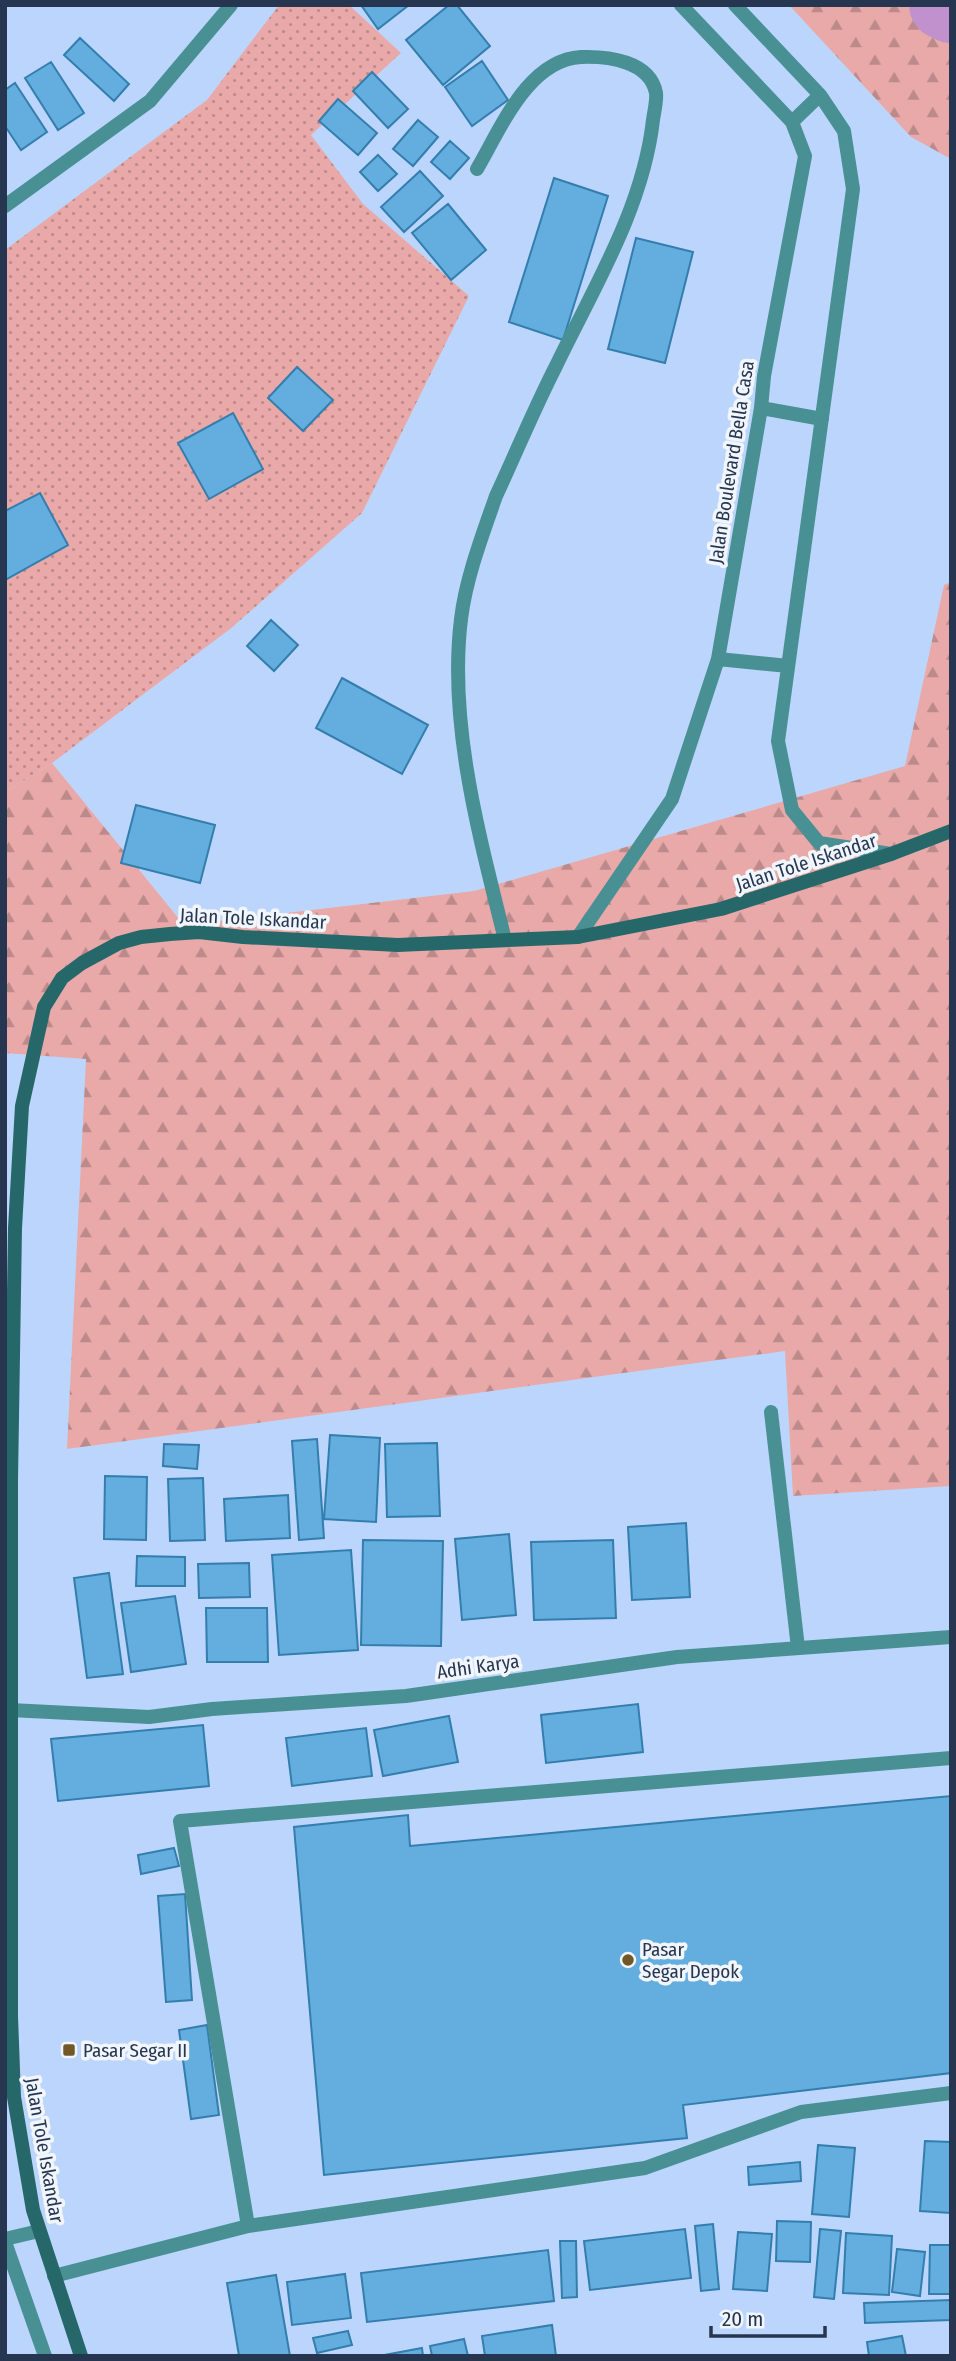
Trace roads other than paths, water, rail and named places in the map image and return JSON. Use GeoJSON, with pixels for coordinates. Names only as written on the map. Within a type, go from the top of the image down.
{"type":"FeatureCollection","features":[{"type":"Feature","properties":{"kind":"main road","name":"Jalan Tole Iskandar"},"geometry":{"type":"LineString","coordinates":[[81,2356],[39,2231],[13,2097],[8,1375],[22,1107],[44,1007],[62,978],[82,963],[119,943],[141,937],[198,932],[398,945],[578,937],[721,909],[891,854],[951,831]]}},
{"type":"Feature","properties":{"kind":"street"},"geometry":{"type":"LineString","coordinates":[[5,206],[150,101],[230,5]]}},
{"type":"Feature","properties":{"kind":"street","name":"Jalan Boulevard Bella Casa"},"geometry":{"type":"LineString","coordinates":[[578,937],[672,799],[718,659],[761,408],[764,376],[805,156],[792,122],[681,5]]}},
{"type":"Feature","properties":{"kind":"street"},"geometry":{"type":"LineString","coordinates":[[735,5],[820,94],[844,131],[853,189],[778,741],[792,810],[819,843],[891,854]]}},
{"type":"Feature","properties":{"kind":"street"},"geometry":{"type":"LineString","coordinates":[[478,169],[508,115],[537,75],[558,61],[597,57],[641,68],[650,79],[656,94],[652,132],[637,194],[496,496],[478,546],[461,619],[459,677],[464,754],[505,940]]}},
{"type":"Feature","properties":{"kind":"street"},"geometry":{"type":"LineString","coordinates":[[792,122],[820,94]]}},
{"type":"Feature","properties":{"kind":"street"},"geometry":{"type":"LineString","coordinates":[[761,408],[822,419]]}},
{"type":"Feature","properties":{"kind":"street"},"geometry":{"type":"LineString","coordinates":[[718,659],[788,666]]}},
{"type":"Feature","properties":{"kind":"street"},"geometry":{"type":"LineString","coordinates":[[771,1412],[798,1648]]}},
{"type":"Feature","properties":{"kind":"street","name":"Adhi Karya"},"geometry":{"type":"LineString","coordinates":[[10,1710],[149,1717],[212,1709],[407,1696],[677,1657],[951,1637]]}},
{"type":"Feature","properties":{"kind":"street"},"geometry":{"type":"LineString","coordinates":[[248,2226],[180,1821],[951,1758]]}},
{"type":"Feature","properties":{"kind":"street"},"geometry":{"type":"LineString","coordinates":[[54,2276],[248,2226],[645,2168],[801,2112],[951,2093]]}},
{"type":"Feature","properties":{"kind":"street"},"geometry":{"type":"LineString","coordinates":[[39,2231],[5,2240],[45,2356]]}},
{"type":"Feature","properties":{"kind":"waterway"},"geometry":{"type":"LineString","coordinates":[[943,5],[951,9]]}},
{"type":"Feature","properties":{"kind":"place","name":"Pasar Segar Depok"},"geometry":{"type":"Point","coordinates":[628,1960]}},
{"type":"Feature","properties":{"kind":"place","name":"Pasar Segar II"},"geometry":{"type":"Point","coordinates":[69,2050]}}]}
